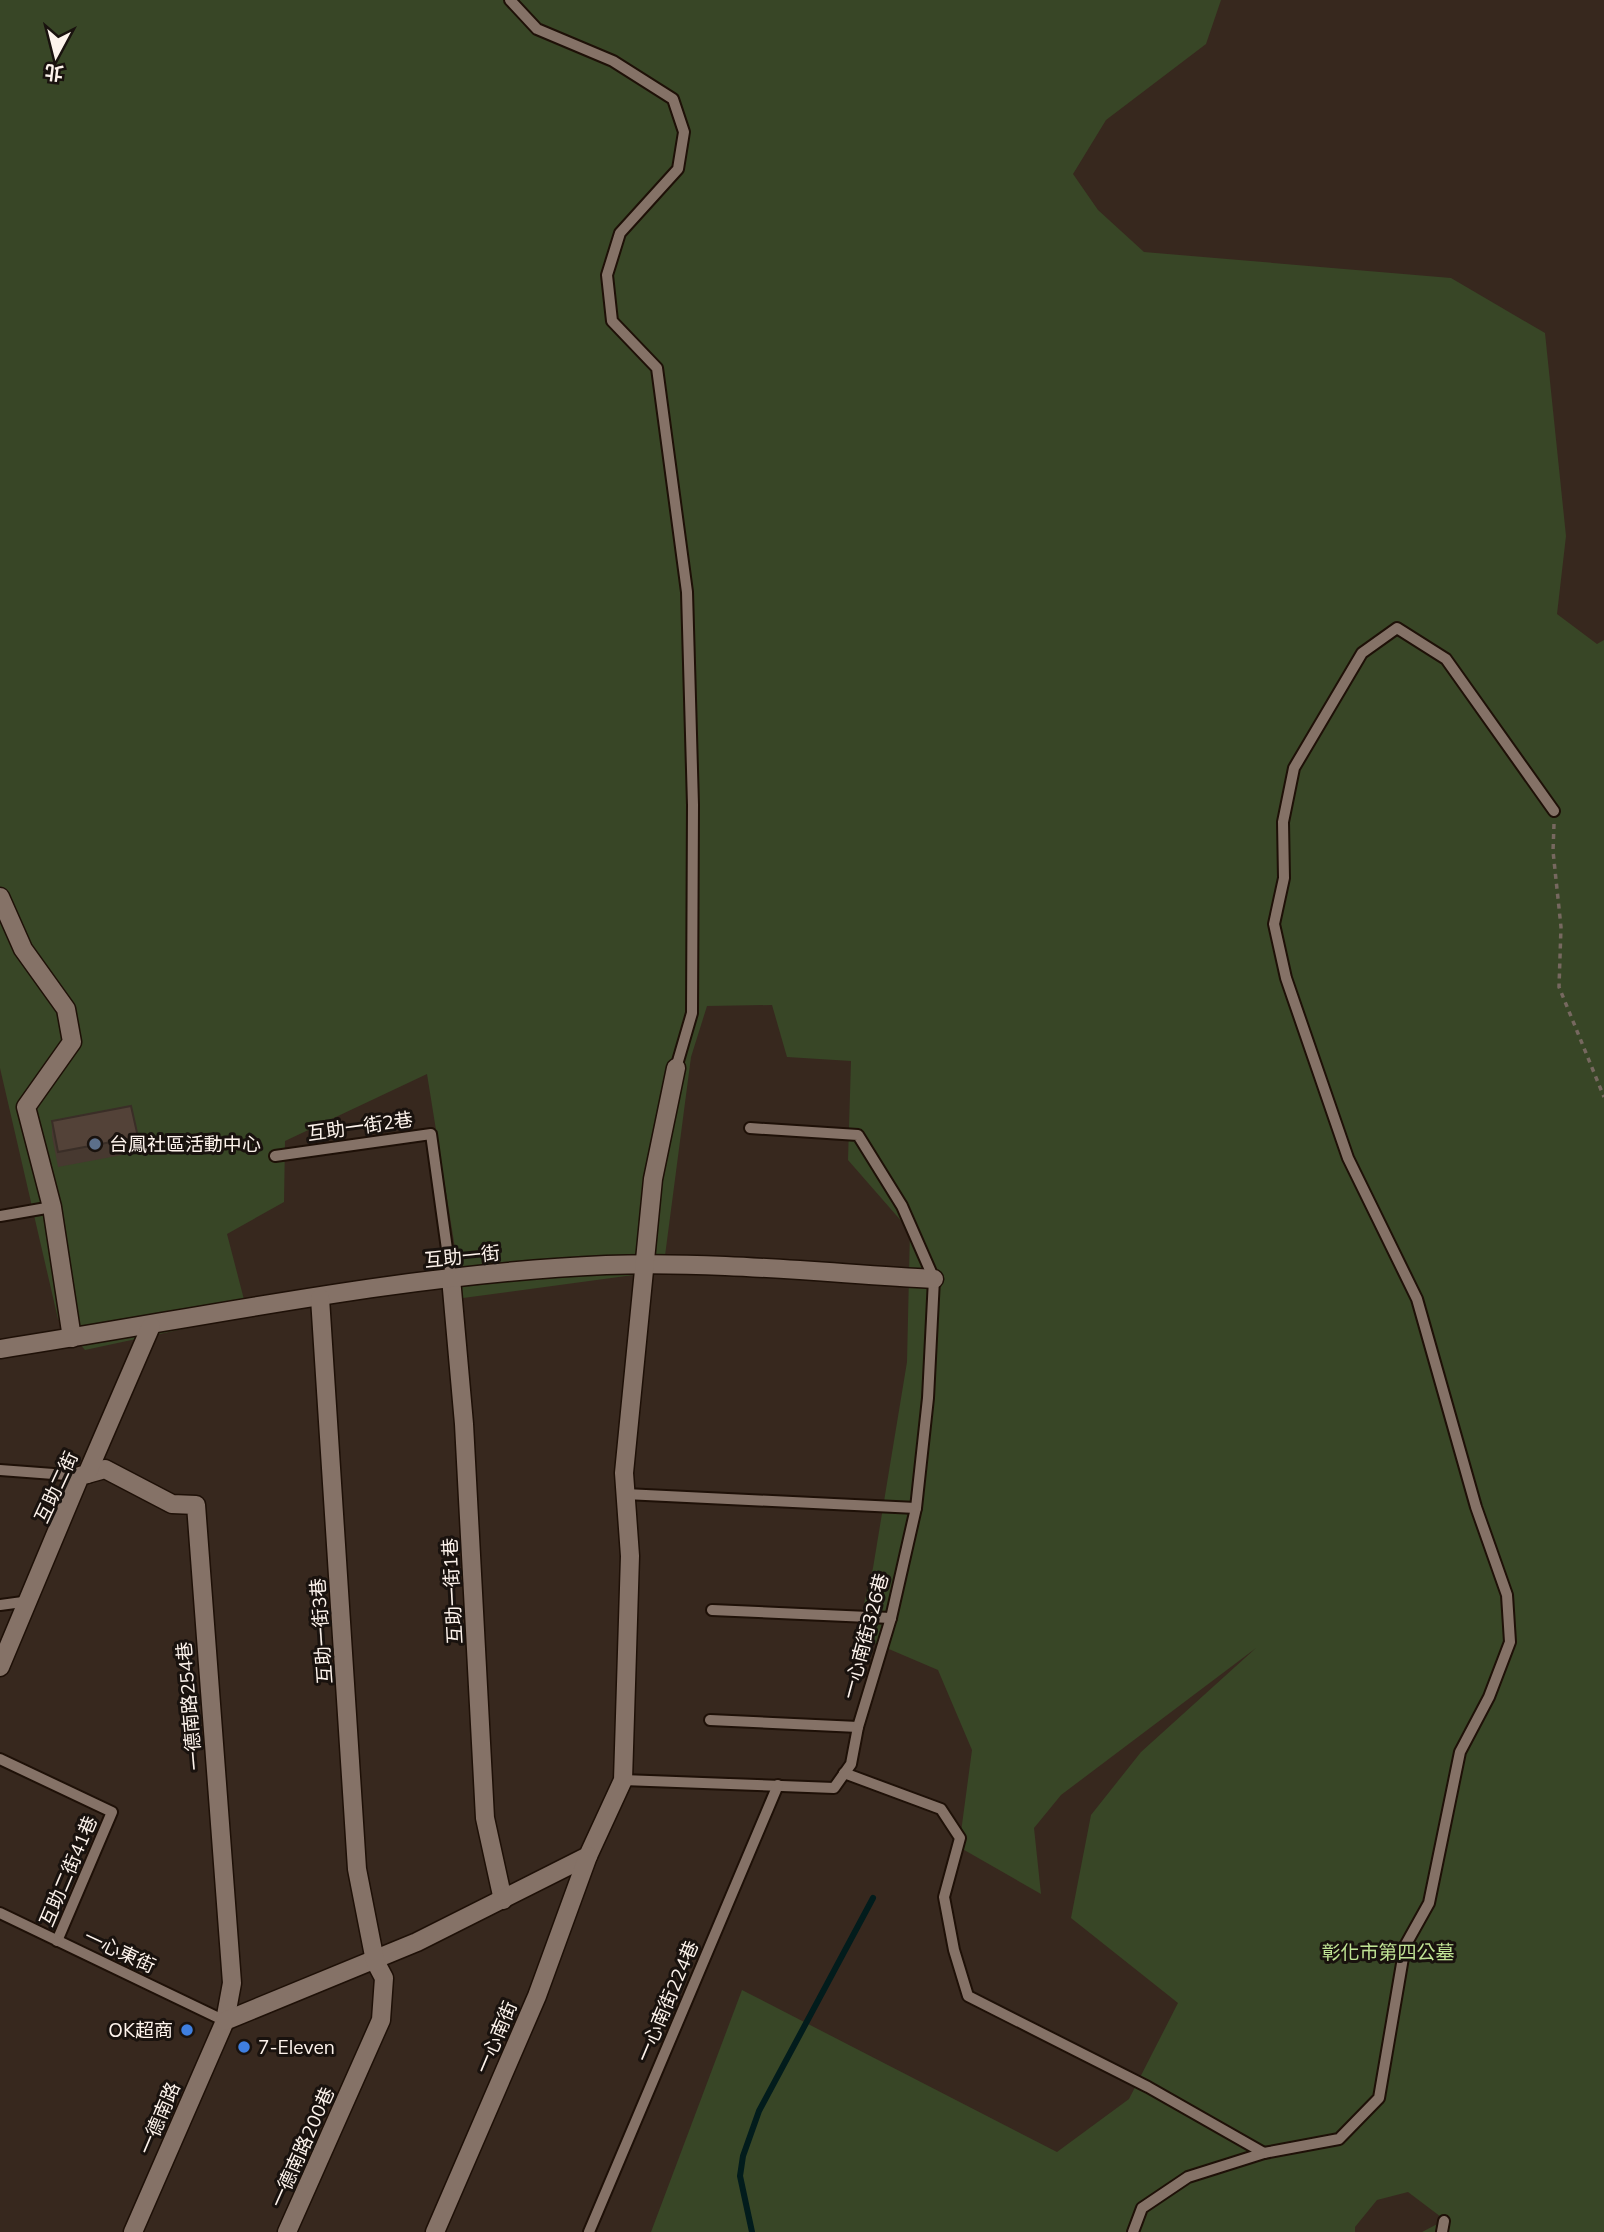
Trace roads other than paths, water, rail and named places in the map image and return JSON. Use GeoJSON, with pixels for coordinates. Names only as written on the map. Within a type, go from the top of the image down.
{"type":"FeatureCollection","features":[{"type":"Feature","properties":{"kind":"street"},"geometry":{"type":"LineString","coordinates":[[0,897],[23,949],[66,1009],[72,1042],[26,1107],[52,1207],[72,1338]]}},
{"type":"Feature","properties":{"kind":"street"},"geometry":{"type":"LineString","coordinates":[[623,1780],[629,1556],[624,1473],[653,1178],[676,1068]]}},
{"type":"Feature","properties":{"kind":"street","name":"互助一街"},"geometry":{"type":"LineString","coordinates":[[0,1349],[451,1278],[643,1264],[934,1279]]}},
{"type":"Feature","properties":{"kind":"street","name":"互助一街1巷"},"geometry":{"type":"LineString","coordinates":[[451,1278],[464,1438],[485,1818],[503,1900]]}},
{"type":"Feature","properties":{"kind":"street","name":"互助一街3巷"},"geometry":{"type":"LineString","coordinates":[[320,1298],[357,1868],[375,1961]]}},
{"type":"Feature","properties":{"kind":"street","name":"互助二街"},"geometry":{"type":"LineString","coordinates":[[0,1667],[151,1326]]}},
{"type":"Feature","properties":{"kind":"street","name":"一德南路254巷"},"geometry":{"type":"LineString","coordinates":[[83,1475],[105,1469],[172,1504],[196,1506],[232,1983],[225,2021]]}},
{"type":"Feature","properties":{"kind":"street","name":"一心南街"},"geometry":{"type":"LineString","coordinates":[[435,2232],[537,1996],[588,1856],[623,1780]]}},
{"type":"Feature","properties":{"kind":"street"},"geometry":{"type":"LineString","coordinates":[[225,2021],[375,1961],[588,1856]]}},
{"type":"Feature","properties":{"kind":"street","name":"一德南路200巷"},"geometry":{"type":"LineString","coordinates":[[287,2232],[381,2020],[384,1978],[375,1961]]}},
{"type":"Feature","properties":{"kind":"street","name":"一德南路"},"geometry":{"type":"LineString","coordinates":[[133,2232],[225,2021]]}},
{"type":"Feature","properties":{"kind":"lane"},"geometry":{"type":"LineString","coordinates":[[510,0],[537,29],[613,61],[673,99],[684,132],[678,169],[620,233],[607,275],[612,321],[657,368],[687,592],[693,805],[692,1013],[676,1068]]}},
{"type":"Feature","properties":{"kind":"lane"},"geometry":{"type":"LineString","coordinates":[[1133,2232],[1142,2208],[1188,2177],[1264,2154],[1339,2139],[1379,2098],[1405,1946],[1429,1903],[1460,1752],[1489,1697],[1510,1642],[1507,1595],[1476,1507],[1417,1299],[1348,1158],[1286,978],[1275,924],[1284,878],[1283,822],[1294,768],[1362,653],[1397,628],[1446,659],[1554,811]]}},
{"type":"Feature","properties":{"kind":"lane"},"geometry":{"type":"LineString","coordinates":[[750,1128],[859,1135],[902,1206],[934,1279]]}},
{"type":"Feature","properties":{"kind":"lane","name":"互助一街2巷"},"geometry":{"type":"LineString","coordinates":[[275,1156],[431,1134],[451,1278]]}},
{"type":"Feature","properties":{"kind":"lane"},"geometry":{"type":"LineString","coordinates":[[0,1216],[52,1207]]}},
{"type":"Feature","properties":{"kind":"lane","name":"一心南街326巷"},"geometry":{"type":"LineString","coordinates":[[844,1773],[851,1764],[858,1727],[891,1618],[916,1508],[928,1398],[934,1279]]}},
{"type":"Feature","properties":{"kind":"lane"},"geometry":{"type":"LineString","coordinates":[[0,1470],[83,1475]]}},
{"type":"Feature","properties":{"kind":"lane"},"geometry":{"type":"LineString","coordinates":[[625,1494],[916,1508]]}},
{"type":"Feature","properties":{"kind":"lane"},"geometry":{"type":"LineString","coordinates":[[0,1605],[30,1601]]}},
{"type":"Feature","properties":{"kind":"lane"},"geometry":{"type":"LineString","coordinates":[[712,1610],[891,1618]]}},
{"type":"Feature","properties":{"kind":"lane"},"geometry":{"type":"LineString","coordinates":[[710,1720],[858,1727]]}},
{"type":"Feature","properties":{"kind":"lane","name":"互助二街41巷"},"geometry":{"type":"LineString","coordinates":[[0,1759],[112,1812],[57,1941]]}},
{"type":"Feature","properties":{"kind":"lane"},"geometry":{"type":"LineString","coordinates":[[623,1780],[834,1788],[844,1773],[941,1809],[960,1838],[944,1897],[954,1950],[968,1996],[1149,2087],[1264,2154]]}},
{"type":"Feature","properties":{"kind":"lane","name":"一心南街224巷"},"geometry":{"type":"LineString","coordinates":[[589,2232],[778,1784]]}},
{"type":"Feature","properties":{"kind":"lane","name":"一心東街"},"geometry":{"type":"LineString","coordinates":[[0,1913],[225,2021]]}},
{"type":"Feature","properties":{"kind":"waterway"},"geometry":{"type":"LineString","coordinates":[[752,2232],[740,2176],[743,2156],[759,2111],[873,1898]]}},
{"type":"Feature","properties":{"kind":"place","name":"台鳳社區活動中心"},"geometry":{"type":"Point","coordinates":[95,1144]}},
{"type":"Feature","properties":{"kind":"place","name":"OK超商"},"geometry":{"type":"Point","coordinates":[187,2030]}},
{"type":"Feature","properties":{"kind":"place","name":"7-Eleven"},"geometry":{"type":"Point","coordinates":[244,2047]}},
{"type":"Feature","properties":{"kind":"park label","name":"彰化市第四公墓"},"geometry":{"type":"Point","coordinates":[1388,1952]}}]}
